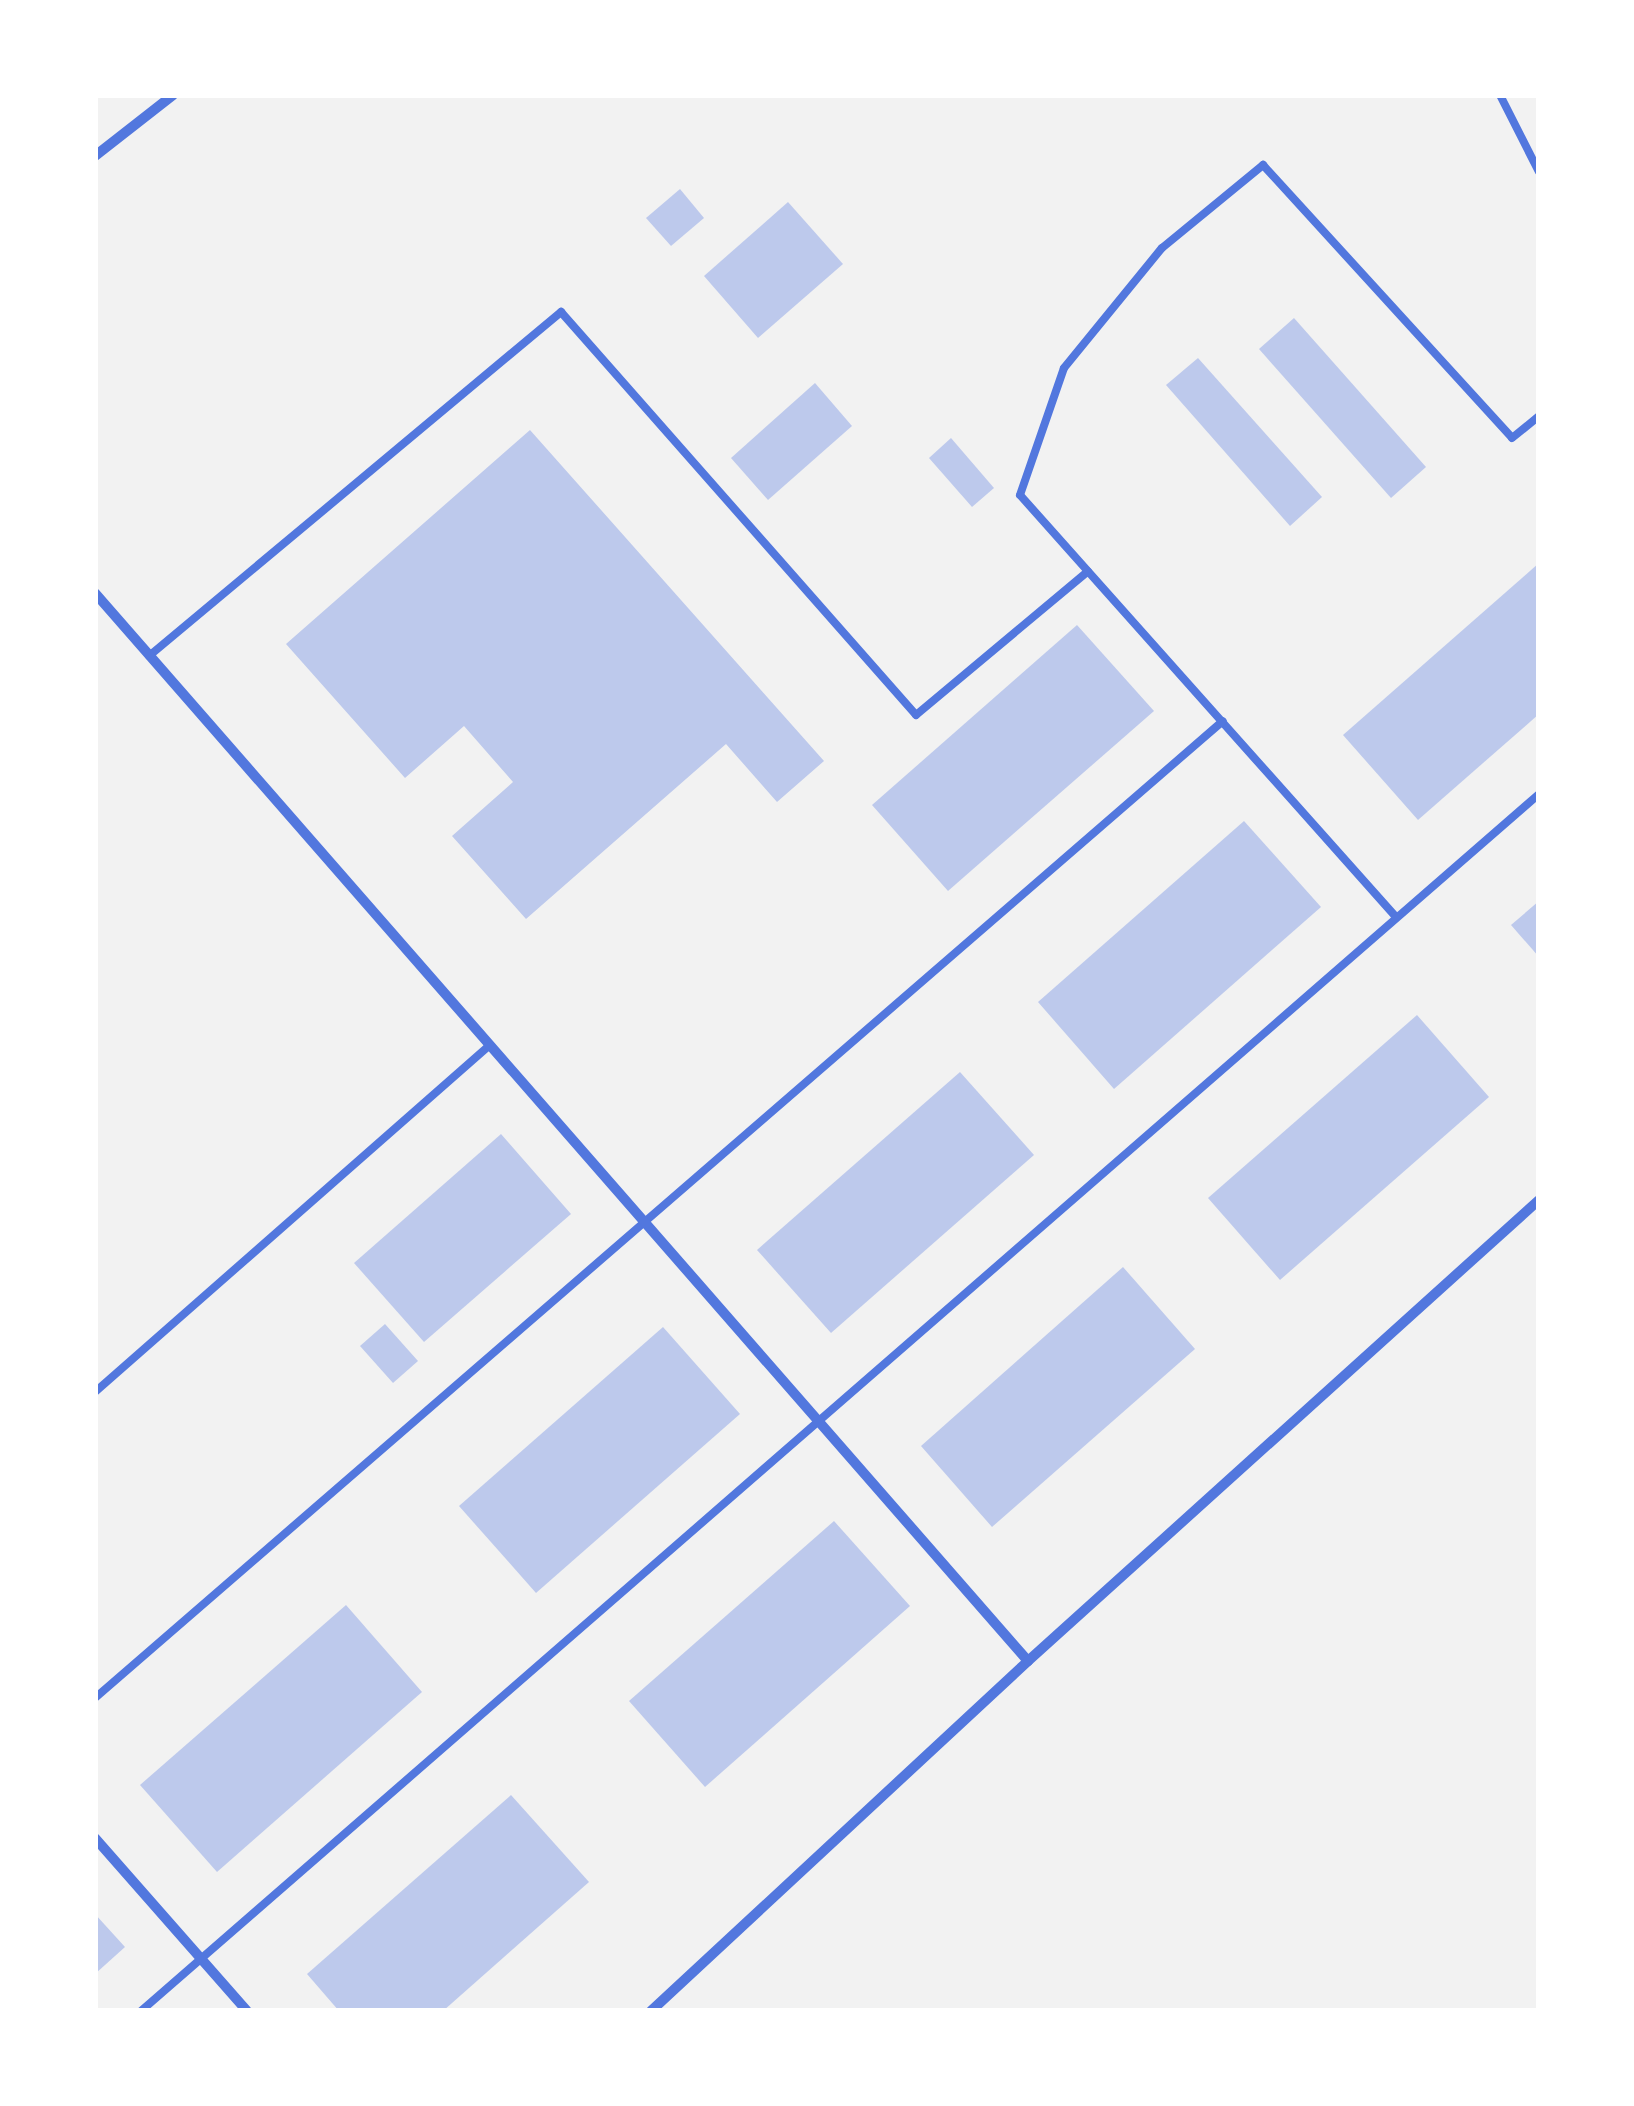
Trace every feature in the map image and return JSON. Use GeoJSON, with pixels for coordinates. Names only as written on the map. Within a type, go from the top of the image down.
{"type":"FeatureCollection","features":[{"type":"Feature","properties":{"kind":"street"},"geometry":{"type":"LineString","coordinates":[[95,156],[173,95]]}},
{"type":"Feature","properties":{"kind":"street"},"geometry":{"type":"LineString","coordinates":[[95,593],[1028,1662]]}},
{"type":"Feature","properties":{"kind":"street"},"geometry":{"type":"LineString","coordinates":[[651,2011],[1028,1662],[1539,1200]]}},
{"type":"Feature","properties":{"kind":"street"},"geometry":{"type":"LineString","coordinates":[[95,1838],[247,2011]]}},
{"type":"Feature","properties":{"kind":"lane"},"geometry":{"type":"LineString","coordinates":[[1500,95],[1539,172]]}},
{"type":"Feature","properties":{"kind":"lane"},"geometry":{"type":"LineString","coordinates":[[1396,917],[1020,495],[1064,368],[1162,248],[1262,165],[1512,438],[1539,416]]}},
{"type":"Feature","properties":{"kind":"lane"},"geometry":{"type":"LineString","coordinates":[[149,656],[560,312],[916,715],[1088,571]]}},
{"type":"Feature","properties":{"kind":"lane"},"geometry":{"type":"LineString","coordinates":[[95,1698],[1224,721]]}},
{"type":"Feature","properties":{"kind":"lane"},"geometry":{"type":"LineString","coordinates":[[140,2011],[1539,794]]}},
{"type":"Feature","properties":{"kind":"lane"},"geometry":{"type":"LineString","coordinates":[[95,1392],[490,1046]]}},
{"type":"Feature","properties":{"kind":"building"},"geometry":{"type":"Polygon","coordinates":[[[680,189],[704,218],[671,246],[646,218],[680,189]]]}},
{"type":"Feature","properties":{"kind":"building"},"geometry":{"type":"Polygon","coordinates":[[[788,202],[843,264],[758,338],[704,276],[788,202]]]}},
{"type":"Feature","properties":{"kind":"building"},"geometry":{"type":"Polygon","coordinates":[[[1294,318],[1426,467],[1391,498],[1259,349],[1294,318]]]}},
{"type":"Feature","properties":{"kind":"building"},"geometry":{"type":"Polygon","coordinates":[[[1198,358],[1322,497],[1290,526],[1166,385],[1198,358]]]}},
{"type":"Feature","properties":{"kind":"building"},"geometry":{"type":"Polygon","coordinates":[[[815,383],[852,426],[768,500],[731,458],[815,383]]]}},
{"type":"Feature","properties":{"kind":"building"},"geometry":{"type":"Polygon","coordinates":[[[530,430],[824,761],[777,802],[726,744],[526,919],[452,836],[513,782],[464,726],[405,778],[286,644],[530,430]]]}},
{"type":"Feature","properties":{"kind":"building"},"geometry":{"type":"Polygon","coordinates":[[[951,438],[994,488],[972,507],[929,458],[951,438]]]}},
{"type":"Feature","properties":{"kind":"building"},"geometry":{"type":"Polygon","coordinates":[[[1539,563],[1539,714],[1418,820],[1343,735],[1539,563]]]}},
{"type":"Feature","properties":{"kind":"building"},"geometry":{"type":"Polygon","coordinates":[[[1077,625],[1154,711],[948,891],[872,805],[1077,625]]]}},
{"type":"Feature","properties":{"kind":"building"},"geometry":{"type":"Polygon","coordinates":[[[1244,821],[1321,907],[1114,1089],[1038,1002],[1244,821]]]}},
{"type":"Feature","properties":{"kind":"building"},"geometry":{"type":"Polygon","coordinates":[[[1539,901],[1539,957],[1511,925],[1539,901]]]}},
{"type":"Feature","properties":{"kind":"building"},"geometry":{"type":"Polygon","coordinates":[[[1417,1015],[1489,1097],[1280,1280],[1208,1198],[1417,1015]]]}},
{"type":"Feature","properties":{"kind":"building"},"geometry":{"type":"Polygon","coordinates":[[[960,1072],[1034,1155],[831,1333],[757,1250],[960,1072]]]}},
{"type":"Feature","properties":{"kind":"building"},"geometry":{"type":"Polygon","coordinates":[[[501,1134],[571,1214],[424,1342],[354,1263],[501,1134]]]}},
{"type":"Feature","properties":{"kind":"building"},"geometry":{"type":"Polygon","coordinates":[[[1123,1267],[1195,1349],[992,1527],[921,1446],[1123,1267]]]}},
{"type":"Feature","properties":{"kind":"building"},"geometry":{"type":"Polygon","coordinates":[[[385,1324],[418,1361],[393,1383],[360,1346],[385,1324]]]}},
{"type":"Feature","properties":{"kind":"building"},"geometry":{"type":"Polygon","coordinates":[[[663,1327],[740,1414],[536,1593],[459,1506],[663,1327]]]}},
{"type":"Feature","properties":{"kind":"building"},"geometry":{"type":"Polygon","coordinates":[[[834,1521],[910,1606],[705,1787],[629,1701],[834,1521]]]}},
{"type":"Feature","properties":{"kind":"building"},"geometry":{"type":"Polygon","coordinates":[[[346,1605],[422,1692],[217,1872],[140,1785],[346,1605]]]}},
{"type":"Feature","properties":{"kind":"building"},"geometry":{"type":"Polygon","coordinates":[[[511,1795],[589,1882],[443,2011],[339,2011],[307,1974],[511,1795]]]}},
{"type":"Feature","properties":{"kind":"building"},"geometry":{"type":"Polygon","coordinates":[[[95,1914],[125,1947],[95,1974],[95,1914]]]}}]}
